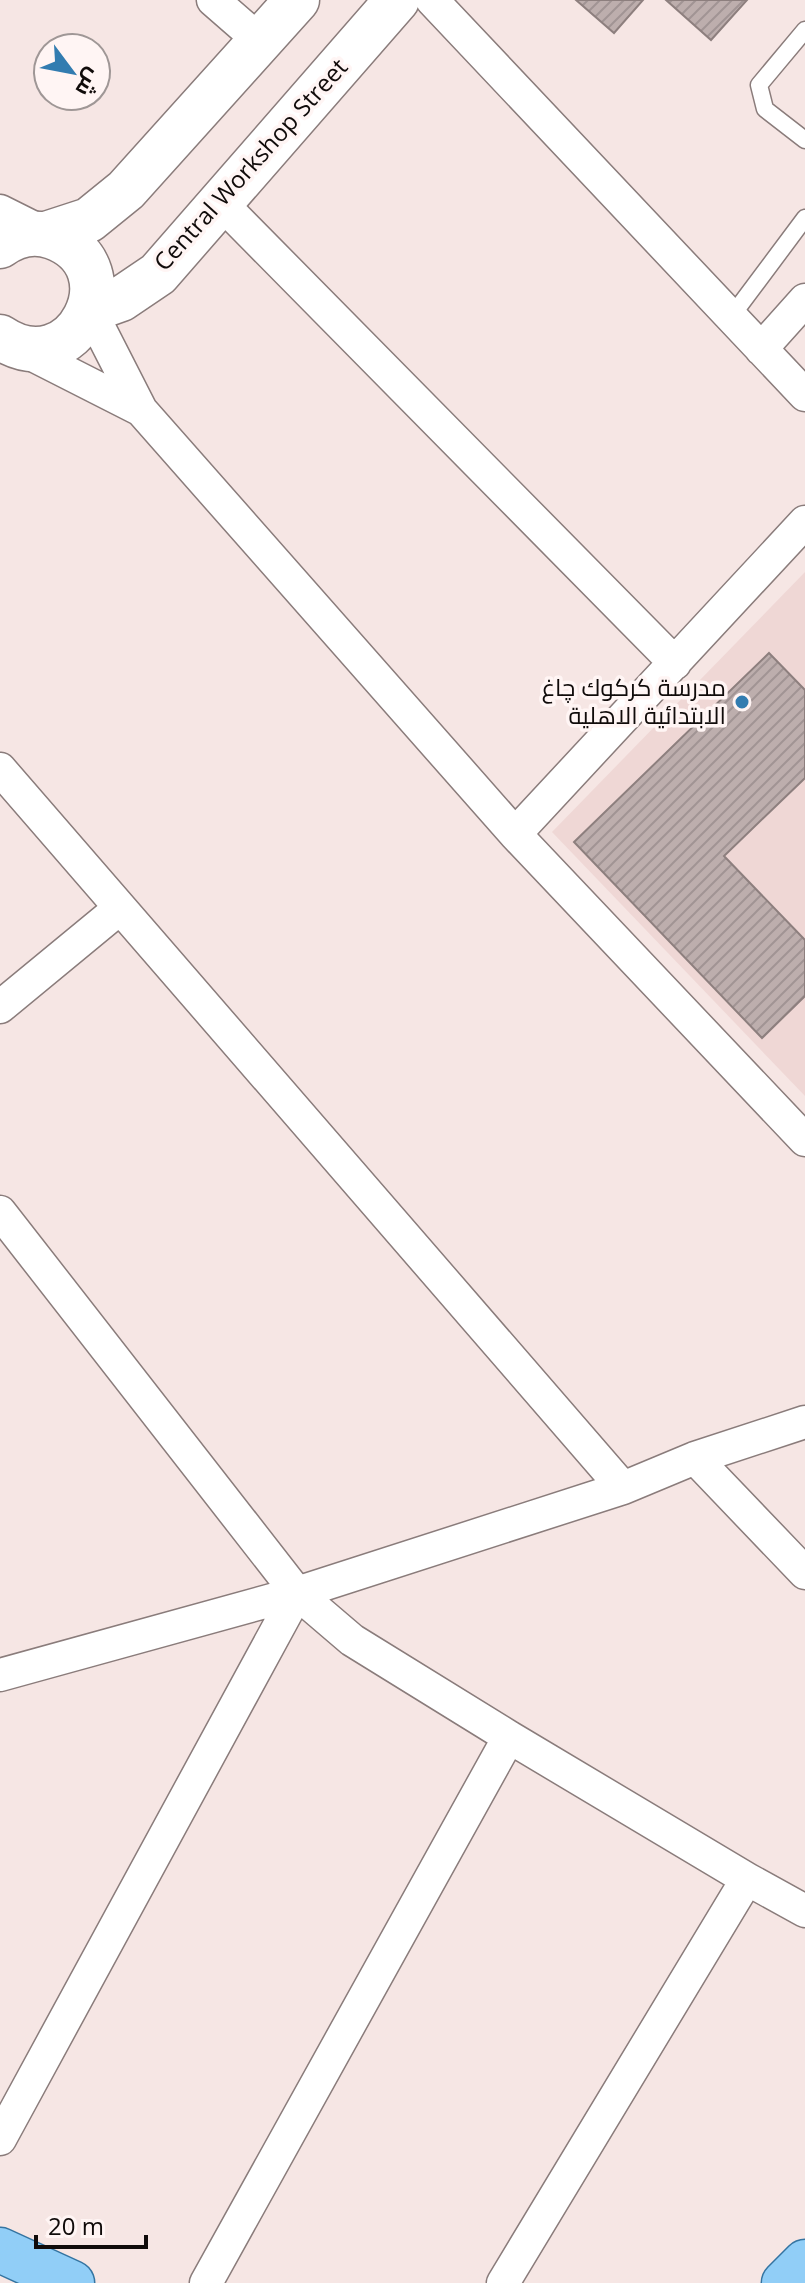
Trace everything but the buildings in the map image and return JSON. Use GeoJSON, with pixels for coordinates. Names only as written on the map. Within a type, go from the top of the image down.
{"type":"FeatureCollection","features":[{"type":"Feature","properties":{"kind":"main road"},"geometry":{"type":"LineString","coordinates":[[0,246],[27,234],[46,234],[89,220],[126,190],[297,0]]}},
{"type":"Feature","properties":{"kind":"main road","name":"Central Workshop Street"},"geometry":{"type":"LineString","coordinates":[[90,310],[121,299],[158,274],[397,0]]}},
{"type":"Feature","properties":{"kind":"main road"},"geometry":{"type":"LineString","coordinates":[[4,340],[27,348],[47,348],[65,340],[80,327],[90,310],[93,290],[89,271],[79,254],[64,241],[46,234]]}},
{"type":"Feature","properties":{"kind":"main road"},"geometry":{"type":"LineString","coordinates":[[0,2250],[72,2283]]}},
{"type":"Feature","properties":{"kind":"main road"},"geometry":{"type":"LineString","coordinates":[[784,2283],[805,2262]]}},
{"type":"Feature","properties":{"kind":"street"},"geometry":{"type":"LineString","coordinates":[[213,0],[260,41]]}},
{"type":"Feature","properties":{"kind":"street"},"geometry":{"type":"LineString","coordinates":[[432,0],[805,395]]}},
{"type":"Feature","properties":{"kind":"street"},"geometry":{"type":"LineString","coordinates":[[220,202],[675,663]]}},
{"type":"Feature","properties":{"kind":"street"},"geometry":{"type":"LineString","coordinates":[[0,211],[46,234]]}},
{"type":"Feature","properties":{"kind":"street"},"geometry":{"type":"LineString","coordinates":[[761,349],[805,300]]}},
{"type":"Feature","properties":{"kind":"street"},"geometry":{"type":"LineString","coordinates":[[90,310],[141,410],[515,834],[805,1140]]}},
{"type":"Feature","properties":{"kind":"street"},"geometry":{"type":"LineString","coordinates":[[4,340],[141,410]]}},
{"type":"Feature","properties":{"kind":"street"},"geometry":{"type":"LineString","coordinates":[[515,834],[805,522]]}},
{"type":"Feature","properties":{"kind":"street"},"geometry":{"type":"LineString","coordinates":[[0,769],[623,1488]]}},
{"type":"Feature","properties":{"kind":"street"},"geometry":{"type":"LineString","coordinates":[[0,1007],[120,908]]}},
{"type":"Feature","properties":{"kind":"street"},"geometry":{"type":"LineString","coordinates":[[0,1212],[297,1593],[352,1640],[509,1737],[805,1911]]}},
{"type":"Feature","properties":{"kind":"street"},"geometry":{"type":"LineString","coordinates":[[0,1675],[297,1593],[623,1488],[695,1458],[805,1422]]}},
{"type":"Feature","properties":{"kind":"street"},"geometry":{"type":"LineString","coordinates":[[695,1458],[805,1573]]}},
{"type":"Feature","properties":{"kind":"street"},"geometry":{"type":"LineString","coordinates":[[0,2139],[297,1593]]}},
{"type":"Feature","properties":{"kind":"street"},"geometry":{"type":"LineString","coordinates":[[206,2283],[509,1737]]}},
{"type":"Feature","properties":{"kind":"street"},"geometry":{"type":"LineString","coordinates":[[503,2283],[747,1879]]}},
{"type":"Feature","properties":{"kind":"lane"},"geometry":{"type":"LineString","coordinates":[[805,30],[759,85],[765,109],[805,140]]}},
{"type":"Feature","properties":{"kind":"lane"},"geometry":{"type":"LineString","coordinates":[[731,317],[805,218]]}},
{"type":"Feature","properties":{"kind":"shaded area","name":"مدرسة كركوك چاغ الابتدائية الاهلية"},"geometry":{"type":"Polygon","coordinates":[[[805,572],[805,1096],[552,832],[805,572]]]}},
{"type":"Feature","properties":{"kind":"place","name":"مدرسة كركوك چاغ الابتدائية الاهلية"},"geometry":{"type":"Point","coordinates":[742,702]}}]}
